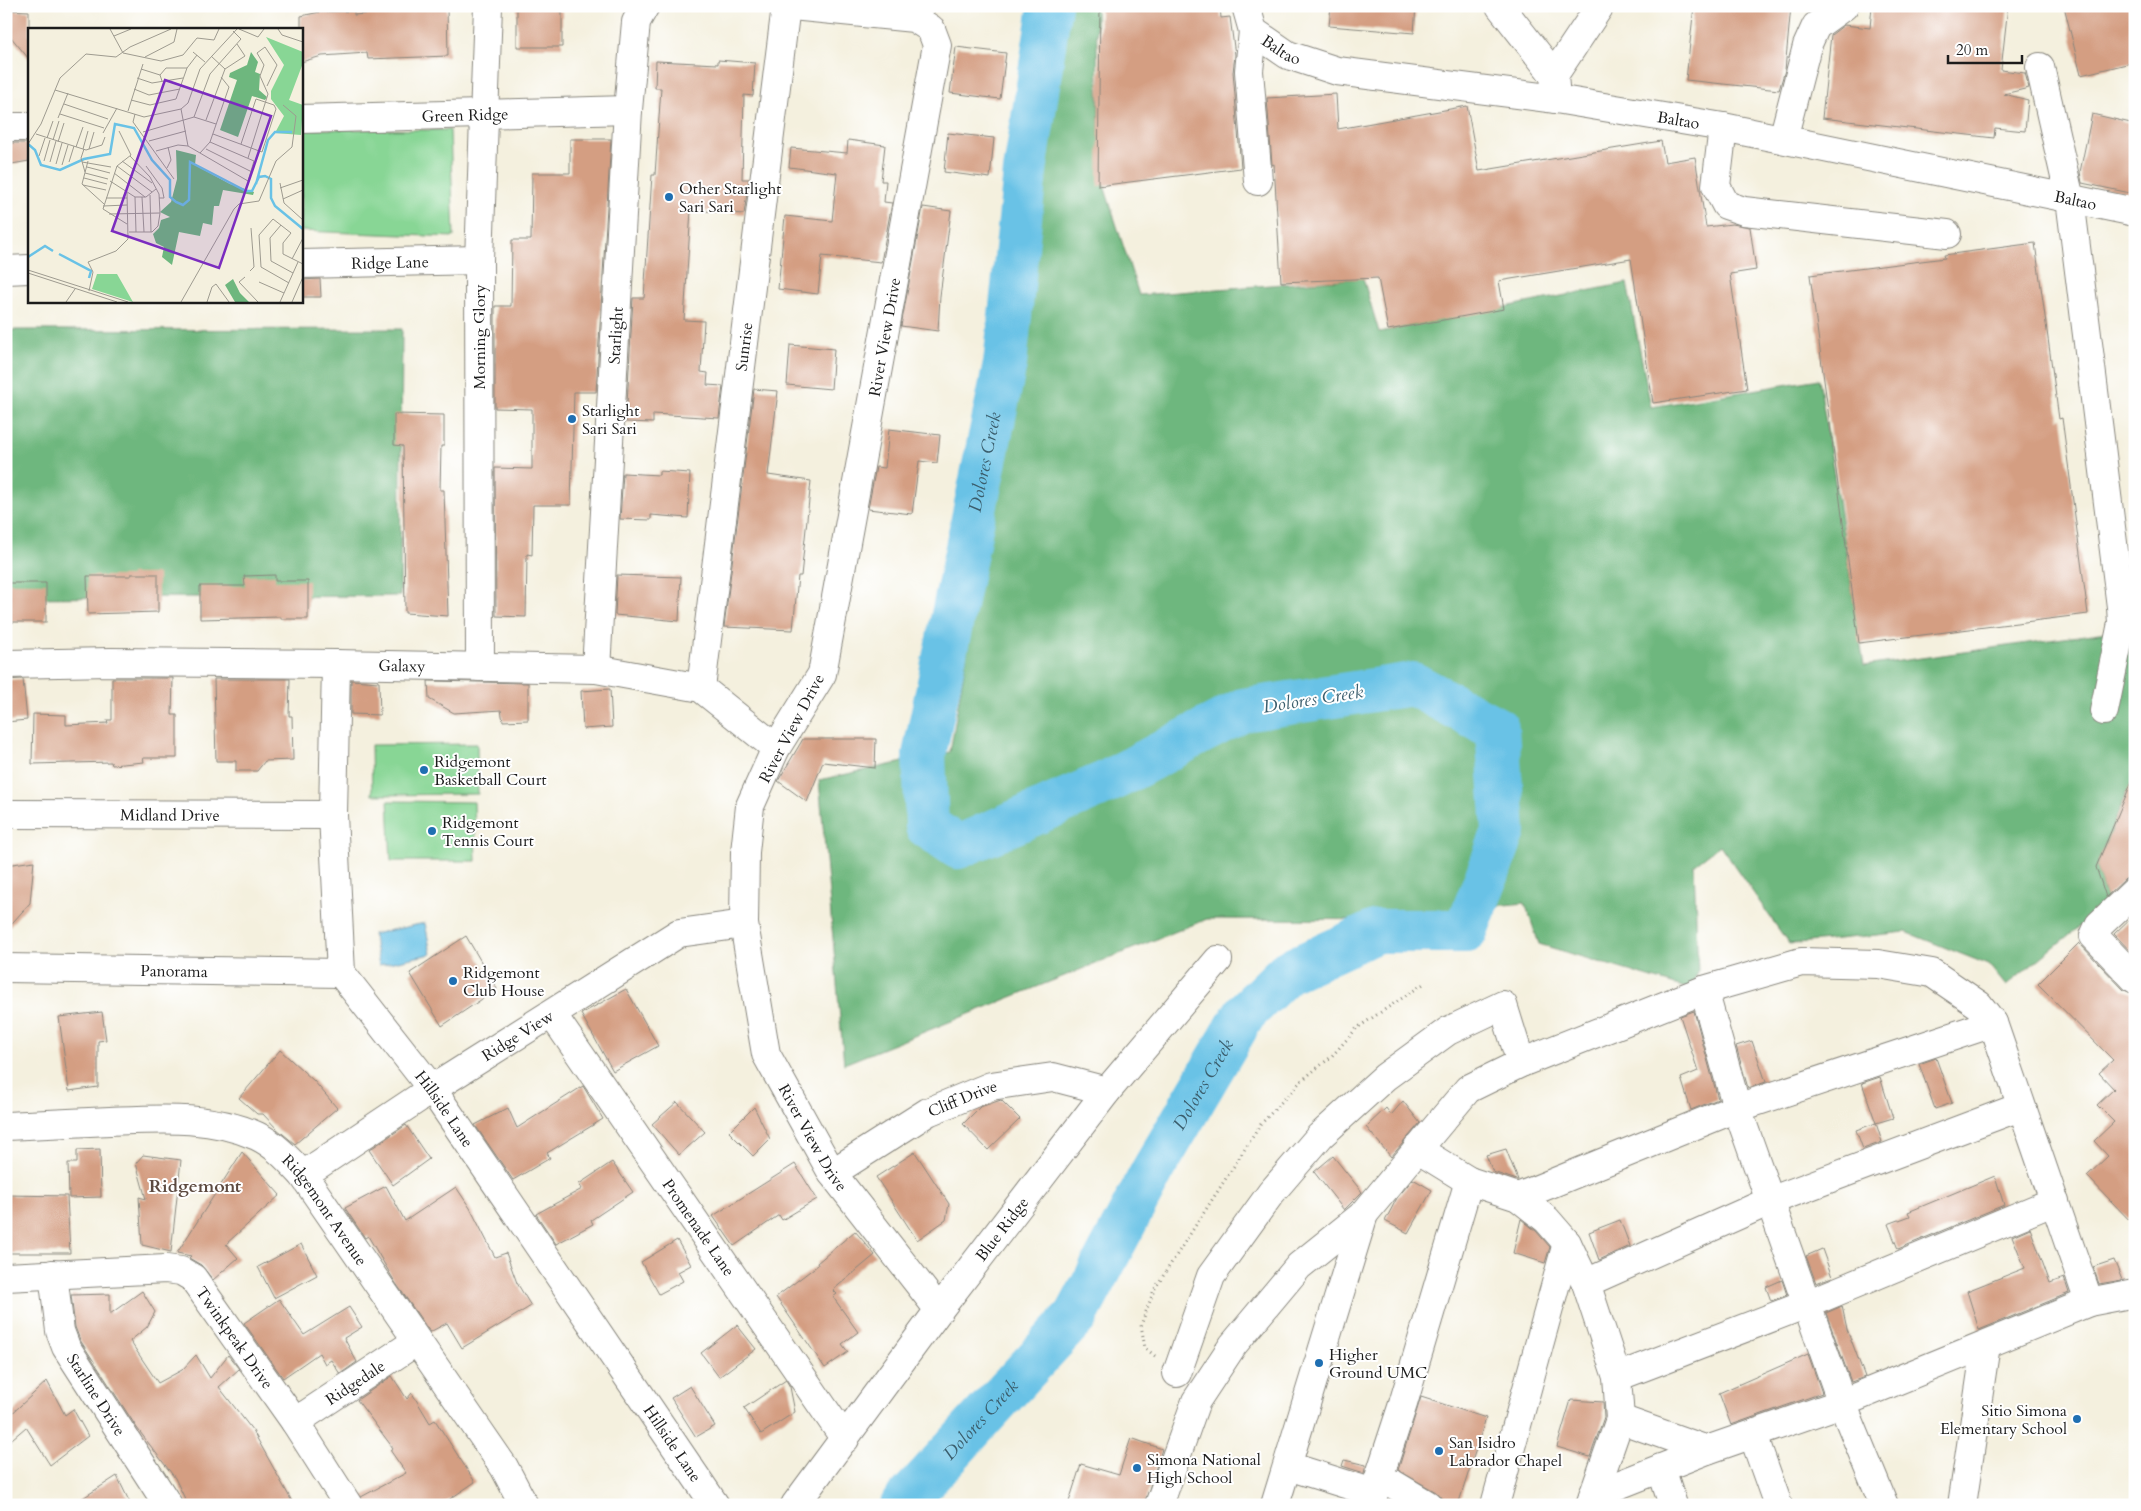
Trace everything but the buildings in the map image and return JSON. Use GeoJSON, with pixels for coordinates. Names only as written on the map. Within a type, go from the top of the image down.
{"type":"FeatureCollection","features":[{"type":"Feature","properties":{"kind":"street","name":"Morning Glory"},"geometry":{"type":"LineString","coordinates":[[480,667],[479,260],[488,6]]}},
{"type":"Feature","properties":{"kind":"street","name":"Starlight"},"geometry":{"type":"LineString","coordinates":[[596,669],[628,110],[636,22],[645,6]]}},
{"type":"Feature","properties":{"kind":"street","name":"Sunrise"},"geometry":{"type":"LineString","coordinates":[[701,688],[786,6]]}},
{"type":"Feature","properties":{"kind":"street","name":"River View Drive"},"geometry":{"type":"LineString","coordinates":[[792,6],[914,18],[931,29],[936,45],[822,674],[776,748],[750,806],[745,852],[744,924],[766,1054],[832,1173],[939,1310]]}},
{"type":"Feature","properties":{"kind":"street"},"geometry":{"type":"LineString","coordinates":[[1500,6],[1555,87],[1600,6]]}},
{"type":"Feature","properties":{"kind":"street"},"geometry":{"type":"LineString","coordinates":[[1783,139],[1807,46],[1816,26],[1844,6]]}},
{"type":"Feature","properties":{"kind":"street"},"geometry":{"type":"LineString","coordinates":[[1249,18],[1249,71],[1258,181]]}},
{"type":"Feature","properties":{"kind":"street","name":"Baltao"},"geometry":{"type":"LineString","coordinates":[[1249,18],[1288,55],[1337,71],[1555,87],[1723,127],[2135,212]]}},
{"type":"Feature","properties":{"kind":"street"},"geometry":{"type":"LineString","coordinates":[[2040,67],[2070,199],[2121,607],[2122,623],[2104,712]]}},
{"type":"Feature","properties":{"kind":"street","name":"Green Ridge"},"geometry":{"type":"LineString","coordinates":[[302,119],[485,112],[628,110]]}},
{"type":"Feature","properties":{"kind":"street"},"geometry":{"type":"LineString","coordinates":[[6,127],[28,127]]}},
{"type":"Feature","properties":{"kind":"street"},"geometry":{"type":"LineString","coordinates":[[1723,127],[1716,186],[1726,205],[1744,211],[1947,234]]}},
{"type":"Feature","properties":{"kind":"street","name":"Ridge Lane"},"geometry":{"type":"LineString","coordinates":[[302,264],[479,260]]}},
{"type":"Feature","properties":{"kind":"street"},"geometry":{"type":"LineString","coordinates":[[6,270],[28,269]]}},
{"type":"Feature","properties":{"kind":"street","name":"Galaxy"},"geometry":{"type":"LineString","coordinates":[[6,664],[111,662],[596,669],[701,688],[776,748]]}},
{"type":"Feature","properties":{"kind":"street"},"geometry":{"type":"LineString","coordinates":[[336,664],[333,815],[341,973]]}},
{"type":"Feature","properties":{"kind":"street","name":"Midland Drive"},"geometry":{"type":"LineString","coordinates":[[6,814],[333,815]]}},
{"type":"Feature","properties":{"kind":"street"},"geometry":{"type":"LineString","coordinates":[[2135,891],[2099,925],[2094,936],[2102,947],[2135,979]]}},
{"type":"Feature","properties":{"kind":"street","name":"Ridge View"},"geometry":{"type":"LineString","coordinates":[[303,1175],[432,1089],[679,933],[744,924]]}},
{"type":"Feature","properties":{"kind":"street","name":"Blue Ridge"},"geometry":{"type":"LineString","coordinates":[[796,1505],[939,1310],[1107,1091],[1218,960]]}},
{"type":"Feature","properties":{"kind":"street"},"geometry":{"type":"LineString","coordinates":[[1159,1505],[1196,1401],[1233,1345],[1299,1266],[1364,1214],[1468,1089],[1521,1063],[1704,990],[1801,962],[1878,964],[1932,973],[1979,1005],[1993,1023],[2020,1107],[2055,1201],[2089,1302]]}},
{"type":"Feature","properties":{"kind":"street","name":"Panorama"},"geometry":{"type":"LineString","coordinates":[[6,968],[341,973]]}},
{"type":"Feature","properties":{"kind":"street","name":"Hillside Lane"},"geometry":{"type":"LineString","coordinates":[[341,973],[432,1089],[715,1505]]}},
{"type":"Feature","properties":{"kind":"street"},"geometry":{"type":"LineString","coordinates":[[1704,990],[1737,1108],[1842,1403],[1884,1505]]}},
{"type":"Feature","properties":{"kind":"street"},"geometry":{"type":"LineString","coordinates":[[1177,1373],[1211,1276],[1271,1193],[1320,1136],[1384,1077],[1448,1031],[1503,1006],[1521,1063]]}},
{"type":"Feature","properties":{"kind":"street","name":"Promenade Lane"},"geometry":{"type":"LineString","coordinates":[[552,1014],[845,1440]]}},
{"type":"Feature","properties":{"kind":"street"},"geometry":{"type":"LineString","coordinates":[[1518,1197],[1737,1108],[1993,1023]]}},
{"type":"Feature","properties":{"kind":"street","name":"Cliff Drive"},"geometry":{"type":"LineString","coordinates":[[832,1173],[928,1112],[992,1086],[1053,1076],[1107,1091]]}},
{"type":"Feature","properties":{"kind":"street"},"geometry":{"type":"LineString","coordinates":[[1586,1283],[1770,1201],[2020,1107]]}},
{"type":"Feature","properties":{"kind":"street","name":"Ridgemont Avenue"},"geometry":{"type":"LineString","coordinates":[[6,1126],[152,1119],[194,1120],[228,1125],[258,1136],[282,1152],[303,1175],[504,1467],[524,1505]]}},
{"type":"Feature","properties":{"kind":"street"},"geometry":{"type":"LineString","coordinates":[[1417,1149],[1469,1181],[1518,1197],[1547,1220],[1567,1243],[1586,1283],[1616,1377],[1620,1419],[1591,1500]]}},
{"type":"Feature","properties":{"kind":"street"},"geometry":{"type":"LineString","coordinates":[[1379,1494],[1403,1404],[1469,1181]]}},
{"type":"Feature","properties":{"kind":"street"},"geometry":{"type":"LineString","coordinates":[[1616,1377],[1807,1304],[2055,1201]]}},
{"type":"Feature","properties":{"kind":"street"},"geometry":{"type":"LineString","coordinates":[[1275,1505],[1364,1214]]}},
{"type":"Feature","properties":{"kind":"street"},"geometry":{"type":"LineString","coordinates":[[1495,1505],[1567,1243]]}},
{"type":"Feature","properties":{"kind":"street","name":"Twinkpeak Drive"},"geometry":{"type":"LineString","coordinates":[[6,1277],[166,1270],[181,1271],[193,1278],[294,1422],[348,1505]]}},
{"type":"Feature","properties":{"kind":"street","name":"Starline Drive"},"geometry":{"type":"LineString","coordinates":[[53,1274],[60,1331],[66,1347],[168,1505]]}},
{"type":"Feature","properties":{"kind":"street"},"geometry":{"type":"LineString","coordinates":[[1591,1500],[1661,1468],[1842,1403],[2089,1302],[2135,1293]]}},
{"type":"Feature","properties":{"kind":"street","name":"Ridgedale"},"geometry":{"type":"LineString","coordinates":[[294,1422],[417,1341]]}},
{"type":"Feature","properties":{"kind":"street"},"geometry":{"type":"LineString","coordinates":[[1962,1505],[1986,1345]]}},
{"type":"Feature","properties":{"kind":"street"},"geometry":{"type":"LineString","coordinates":[[1620,1419],[1707,1450]]}},
{"type":"Feature","properties":{"kind":"street"},"geometry":{"type":"LineString","coordinates":[[1753,1436],[1778,1505]]}},
{"type":"Feature","properties":{"kind":"street"},"geometry":{"type":"LineString","coordinates":[[1288,1466],[1379,1494],[1428,1505]]}},
{"type":"Feature","properties":{"kind":"street"},"geometry":{"type":"LineString","coordinates":[[1661,1468],[1673,1505]]}},
{"type":"Feature","properties":{"kind":"path"},"geometry":{"type":"LineString","coordinates":[[1177,1373],[1145,1348],[1140,1325],[1154,1290],[1185,1240],[1261,1124],[1294,1088],[1331,1057],[1357,1028],[1425,983]]}},
{"type":"Feature","properties":{"kind":"green space"},"geometry":{"type":"Polygon","coordinates":[[[1057,6],[1096,6],[1100,173],[1139,295],[1363,278],[1379,332],[1627,283],[1651,407],[1819,379],[1864,666],[2135,628],[2135,791],[2126,793],[2096,867],[2108,903],[2006,986],[1989,965],[1906,932],[1789,944],[1720,845],[1694,865],[1698,973],[1689,989],[1539,944],[1525,903],[1494,906],[1454,920],[1207,919],[844,1064],[819,780],[950,752],[1039,232],[1057,6]]]}},
{"type":"Feature","properties":{"kind":"green space"},"geometry":{"type":"Polygon","coordinates":[[[302,129],[450,130],[454,237],[302,231],[302,129]]]}},
{"type":"Feature","properties":{"kind":"green space"},"geometry":{"type":"Polygon","coordinates":[[[402,329],[400,596],[6,598],[6,330],[402,329]]]}},
{"type":"Feature","properties":{"kind":"green space","name":"Ridgemont Basketball Court"},"geometry":{"type":"Polygon","coordinates":[[[477,744],[478,794],[372,795],[371,745],[477,744]]]}},
{"type":"Feature","properties":{"kind":"green space","name":"Ridgemont Tennis Court"},"geometry":{"type":"Polygon","coordinates":[[[388,801],[474,802],[476,861],[391,861],[388,801]]]}},
{"type":"Feature","properties":{"kind":"water"},"geometry":{"type":"Polygon","coordinates":[[[425,923],[431,954],[379,965],[373,934],[425,923]]]}},
{"type":"Feature","properties":{"kind":"waterway","name":"Dolores Creek"},"geometry":{"type":"LineString","coordinates":[[902,1505],[1076,1316],[1153,1170],[1245,1013],[1287,972],[1377,931],[1466,931],[1504,831],[1497,729],[1413,684],[1243,710],[1105,783],[958,847],[927,826],[924,755],[1005,364],[1025,171],[1050,6]]}},
{"type":"Feature","properties":{"kind":"place","name":"Other Starlight Sari Sari"},"geometry":{"type":"Point","coordinates":[669,197]}},
{"type":"Feature","properties":{"kind":"place","name":"Starlight Sari Sari"},"geometry":{"type":"Point","coordinates":[572,419]}},
{"type":"Feature","properties":{"kind":"place","name":"Ridgemont Basketball Court"},"geometry":{"type":"Point","coordinates":[424,770]}},
{"type":"Feature","properties":{"kind":"place","name":"Ridgemont Tennis Court"},"geometry":{"type":"Point","coordinates":[432,831]}},
{"type":"Feature","properties":{"kind":"place","name":"Ridgemont Club House"},"geometry":{"type":"Point","coordinates":[453,981]}},
{"type":"Feature","properties":{"kind":"place","name":"Higher Ground UMC"},"geometry":{"type":"Point","coordinates":[1319,1363]}},
{"type":"Feature","properties":{"kind":"place","name":"Sitio Simona Elementary School"},"geometry":{"type":"Point","coordinates":[2077,1419]}},
{"type":"Feature","properties":{"kind":"place","name":"San Isidro Labrador Chapel"},"geometry":{"type":"Point","coordinates":[1439,1451]}},
{"type":"Feature","properties":{"kind":"place","name":"Simona National High School"},"geometry":{"type":"Point","coordinates":[1137,1468]}},
{"type":"Feature","properties":{"kind":"district","name":"Ridgemont"},"geometry":{"type":"Point","coordinates":[195,1186]}}]}
